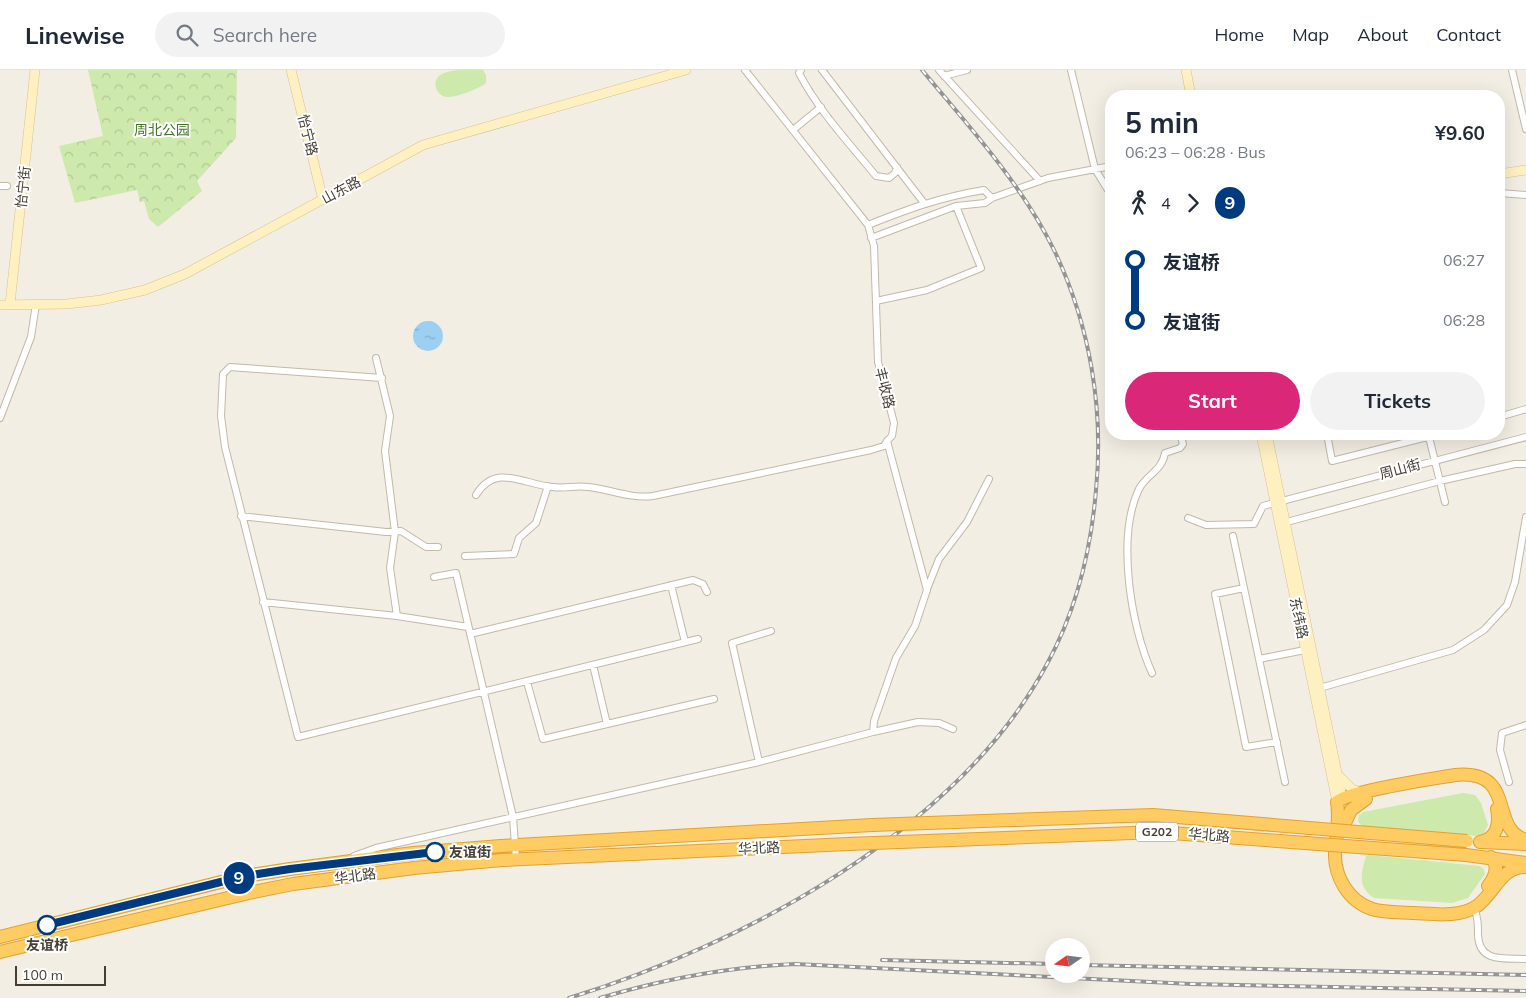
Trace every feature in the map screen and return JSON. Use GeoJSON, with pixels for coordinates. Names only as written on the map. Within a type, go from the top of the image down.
{"type":"FeatureCollection","features":[{"type":"Feature","properties":{"kind":"highway"},"geometry":{"type":"LineString","coordinates":[[1341,801],[1455,775],[1476,776],[1489,782],[1497,792],[1510,830],[1519,838],[1526,840]]}},
{"type":"Feature","properties":{"kind":"highway"},"geometry":{"type":"LineString","coordinates":[[1473,841],[1490,838],[1494,834],[1497,829],[1498,814],[1492,794],[1485,787],[1474,781],[1461,780],[1365,796],[1351,810],[1345,823],[1341,853],[1346,875],[1358,893],[1378,903],[1449,908],[1467,905],[1477,899],[1494,877],[1496,863],[1491,857]]}},
{"type":"Feature","properties":{"kind":"highway"},"geometry":{"type":"LineString","coordinates":[[1341,801],[1345,823]]}},
{"type":"Feature","properties":{"kind":"highway"},"geometry":{"type":"LineString","coordinates":[[1341,801],[1337,869],[1344,887],[1358,902],[1371,909],[1384,912],[1450,914],[1474,908],[1506,873],[1516,868],[1526,867]]}},
{"type":"Feature","properties":{"kind":"highway","name":"华北路"},"geometry":{"type":"LineString","coordinates":[[0,937],[245,876],[413,853],[515,846],[872,825],[1153,815],[1526,844]]}},
{"type":"Feature","properties":{"kind":"highway","name":"华北路"},"geometry":{"type":"LineString","coordinates":[[0,952],[293,884],[414,868],[516,859],[1158,832],[1491,857],[1526,862]]}},
{"type":"Feature","properties":{"kind":"main road","name":"怡宁街"},"geometry":{"type":"LineString","coordinates":[[10,304],[35,70]]}},
{"type":"Feature","properties":{"kind":"main road","name":"怡宁路"},"geometry":{"type":"LineString","coordinates":[[291,70],[324,200]]}},
{"type":"Feature","properties":{"kind":"main road","name":"山东路"},"geometry":{"type":"LineString","coordinates":[[0,305],[84,302],[145,290],[186,274],[423,146],[686,70]]}},
{"type":"Feature","properties":{"kind":"main road"},"geometry":{"type":"LineString","coordinates":[[1186,70],[1190,90]]}},
{"type":"Feature","properties":{"kind":"main road"},"geometry":{"type":"LineString","coordinates":[[1192,70],[1196,90]]}},
{"type":"Feature","properties":{"kind":"main road"},"geometry":{"type":"LineString","coordinates":[[1505,173],[1526,170]]}},
{"type":"Feature","properties":{"kind":"main road","name":"东纬路"},"geometry":{"type":"LineString","coordinates":[[1263,440],[1278,501]]}},
{"type":"Feature","properties":{"kind":"main road","name":"东纬路"},"geometry":{"type":"LineString","coordinates":[[1268,440],[1282,523],[1308,649],[1337,773],[1341,801]]}},
{"type":"Feature","properties":{"kind":"main road","name":"东纬路"},"geometry":{"type":"LineString","coordinates":[[1317,688],[1341,801]]}},
{"type":"Feature","properties":{"kind":"main road"},"geometry":{"type":"LineString","coordinates":[[1337,773],[1352,788],[1365,796]]}},
{"type":"Feature","properties":{"kind":"street","name":"丰收路"},"geometry":{"type":"LineString","coordinates":[[745,70],[868,225],[872,238],[878,362],[894,423],[892,436],[887,441],[927,590]]}},
{"type":"Feature","properties":{"kind":"street"},"geometry":{"type":"LineString","coordinates":[[801,70],[799,73],[821,107],[876,176],[889,178],[895,173],[897,167]]}},
{"type":"Feature","properties":{"kind":"street"},"geometry":{"type":"LineString","coordinates":[[822,70],[924,202]]}},
{"type":"Feature","properties":{"kind":"street"},"geometry":{"type":"LineString","coordinates":[[939,70],[1040,181]]}},
{"type":"Feature","properties":{"kind":"street"},"geometry":{"type":"LineString","coordinates":[[944,76],[967,70]]}},
{"type":"Feature","properties":{"kind":"street"},"geometry":{"type":"LineString","coordinates":[[1071,70],[1095,169],[1105,185]]}},
{"type":"Feature","properties":{"kind":"street"},"geometry":{"type":"LineString","coordinates":[[1512,70],[1526,128]]}},
{"type":"Feature","properties":{"kind":"street"},"geometry":{"type":"LineString","coordinates":[[792,130],[821,107]]}},
{"type":"Feature","properties":{"kind":"street"},"geometry":{"type":"LineString","coordinates":[[872,238],[956,206],[985,202],[1040,181],[1105,167]]}},
{"type":"Feature","properties":{"kind":"street"},"geometry":{"type":"LineString","coordinates":[[868,225],[924,202],[949,196],[984,190],[992,198]]}},
{"type":"Feature","properties":{"kind":"street"},"geometry":{"type":"LineString","coordinates":[[1505,194],[1526,195]]}},
{"type":"Feature","properties":{"kind":"street"},"geometry":{"type":"LineString","coordinates":[[876,301],[927,290],[981,268],[956,206]]}},
{"type":"Feature","properties":{"kind":"street"},"geometry":{"type":"LineString","coordinates":[[0,418],[31,337],[36,304]]}},
{"type":"Feature","properties":{"kind":"street"},"geometry":{"type":"LineString","coordinates":[[376,358],[390,416],[385,451],[395,532],[390,568],[397,616]]}},
{"type":"Feature","properties":{"kind":"street"},"geometry":{"type":"LineString","coordinates":[[382,378],[230,368],[222,374],[221,416],[225,447],[298,737],[698,639]]}},
{"type":"Feature","properties":{"kind":"street"},"geometry":{"type":"LineString","coordinates":[[1505,415],[1526,409]]}},
{"type":"Feature","properties":{"kind":"street","name":"周山街"},"geometry":{"type":"LineString","coordinates":[[1278,501],[1526,437]]}},
{"type":"Feature","properties":{"kind":"street"},"geometry":{"type":"LineString","coordinates":[[1152,673],[1145,657],[1130,587],[1126,553],[1139,490],[1148,477],[1156,472],[1163,463],[1165,453],[1180,448],[1183,444],[1182,440]]}},
{"type":"Feature","properties":{"kind":"street"},"geometry":{"type":"LineString","coordinates":[[1327,440],[1332,461],[1413,440]]}},
{"type":"Feature","properties":{"kind":"street"},"geometry":{"type":"LineString","coordinates":[[1430,440],[1445,502]]}},
{"type":"Feature","properties":{"kind":"street"},"geometry":{"type":"LineString","coordinates":[[476,495],[482,485],[496,478],[512,478],[548,486],[585,486],[642,498],[871,450],[884,446],[887,441]]}},
{"type":"Feature","properties":{"kind":"street","name":"周山街"},"geometry":{"type":"LineString","coordinates":[[1282,523],[1440,481],[1515,464],[1526,464]]}},
{"type":"Feature","properties":{"kind":"street"},"geometry":{"type":"LineString","coordinates":[[873,732],[874,720],[896,658],[915,626],[939,559],[967,522],[990,478]]}},
{"type":"Feature","properties":{"kind":"street"},"geometry":{"type":"LineString","coordinates":[[465,556],[514,554],[519,538],[536,523],[548,486]]}},
{"type":"Feature","properties":{"kind":"street"},"geometry":{"type":"LineString","coordinates":[[1188,518],[1206,525],[1254,524],[1263,506],[1278,501]]}},
{"type":"Feature","properties":{"kind":"street"},"geometry":{"type":"LineString","coordinates":[[241,516],[395,532],[401,531],[426,547],[438,547]]}},
{"type":"Feature","properties":{"kind":"street"},"geometry":{"type":"LineString","coordinates":[[1317,688],[1453,650],[1484,630],[1507,605],[1515,582],[1526,517]]}},
{"type":"Feature","properties":{"kind":"street"},"geometry":{"type":"LineString","coordinates":[[1233,536],[1285,782]]}},
{"type":"Feature","properties":{"kind":"street"},"geometry":{"type":"LineString","coordinates":[[434,577],[456,573],[513,817],[516,859]]}},
{"type":"Feature","properties":{"kind":"street"},"geometry":{"type":"LineString","coordinates":[[263,602],[397,616],[469,631],[693,580],[703,584],[707,592]]}},
{"type":"Feature","properties":{"kind":"street"},"geometry":{"type":"LineString","coordinates":[[671,585],[685,642]]}},
{"type":"Feature","properties":{"kind":"street"},"geometry":{"type":"LineString","coordinates":[[1244,588],[1215,594],[1246,747],[1277,742]]}},
{"type":"Feature","properties":{"kind":"street"},"geometry":{"type":"LineString","coordinates":[[759,762],[732,643],[771,631]]}},
{"type":"Feature","properties":{"kind":"street"},"geometry":{"type":"LineString","coordinates":[[1259,659],[1308,649]]}},
{"type":"Feature","properties":{"kind":"street"},"geometry":{"type":"LineString","coordinates":[[593,665],[607,724]]}},
{"type":"Feature","properties":{"kind":"street"},"geometry":{"type":"LineString","coordinates":[[527,682],[543,739],[714,700]]}},
{"type":"Feature","properties":{"kind":"street"},"geometry":{"type":"LineString","coordinates":[[338,863],[376,848],[759,762],[918,722],[939,723],[953,729]]}},
{"type":"Feature","properties":{"kind":"street"},"geometry":{"type":"LineString","coordinates":[[1509,782],[1500,750],[1502,734],[1526,725]]}},
{"type":"Feature","properties":{"kind":"street"},"geometry":{"type":"LineString","coordinates":[[1474,908],[1477,915],[1478,944],[1481,950],[1492,956],[1526,959]]}},
{"type":"Feature","properties":{"kind":"green space","name":"周北公园"},"geometry":{"type":"Polygon","coordinates":[[[88,70],[237,70],[236,138],[197,181],[202,191],[158,227],[149,219],[144,201],[140,202],[137,190],[75,203],[59,146],[103,136],[88,70]]]}},
{"type":"Feature","properties":{"kind":"green space"},"geometry":{"type":"Polygon","coordinates":[[[458,70],[483,70],[486,75],[486,83],[461,95],[443,96],[436,88],[437,79],[443,74],[458,70]]]}},
{"type":"Feature","properties":{"kind":"green space"},"geometry":{"type":"Polygon","coordinates":[[[1463,793],[1475,795],[1481,803],[1488,825],[1484,833],[1478,836],[1365,828],[1358,822],[1359,816],[1363,812],[1463,793]]]}},
{"type":"Feature","properties":{"kind":"green space"},"geometry":{"type":"Polygon","coordinates":[[[1366,856],[1480,866],[1484,869],[1485,874],[1468,898],[1452,903],[1374,898],[1365,889],[1362,879],[1366,856]]]}},
{"type":"Feature","properties":{"kind":"water"},"geometry":{"type":"Polygon","coordinates":[[[428,321],[434,322],[442,330],[442,342],[434,350],[428,351],[422,350],[414,342],[413,336],[414,330],[422,322],[428,321]]]}},
{"type":"Feature","properties":{"kind":"railway"},"geometry":{"type":"LineString","coordinates":[[569,998],[636,975],[705,947],[773,913],[840,873],[902,829],[959,779],[1008,724],[1047,664],[1066,623],[1086,557],[1096,490],[1098,460],[1096,399],[1092,368],[1085,338],[1067,280],[1042,227],[994,157],[922,70]]}},
{"type":"Feature","properties":{"kind":"railway"},"geometry":{"type":"LineString","coordinates":[[882,960],[1045,964]]}},
{"type":"Feature","properties":{"kind":"railway"},"geometry":{"type":"LineString","coordinates":[[600,998],[696,975],[745,968],[795,964],[1191,984],[1526,991]]}},
{"type":"Feature","properties":{"kind":"railway"},"geometry":{"type":"LineString","coordinates":[[1090,965],[1526,975]]}},
{"type":"Feature","properties":{"kind":"bus line","name":"9"},"geometry":{"type":"LineString","coordinates":[[47,925],[245,876],[413,853],[435,852]]}},
{"type":"Feature","properties":{"kind":"place","name":"友谊街"},"geometry":{"type":"Point","coordinates":[435,852]}},
{"type":"Feature","properties":{"kind":"place","name":"友谊桥"},"geometry":{"type":"Point","coordinates":[47,925]}}]}
